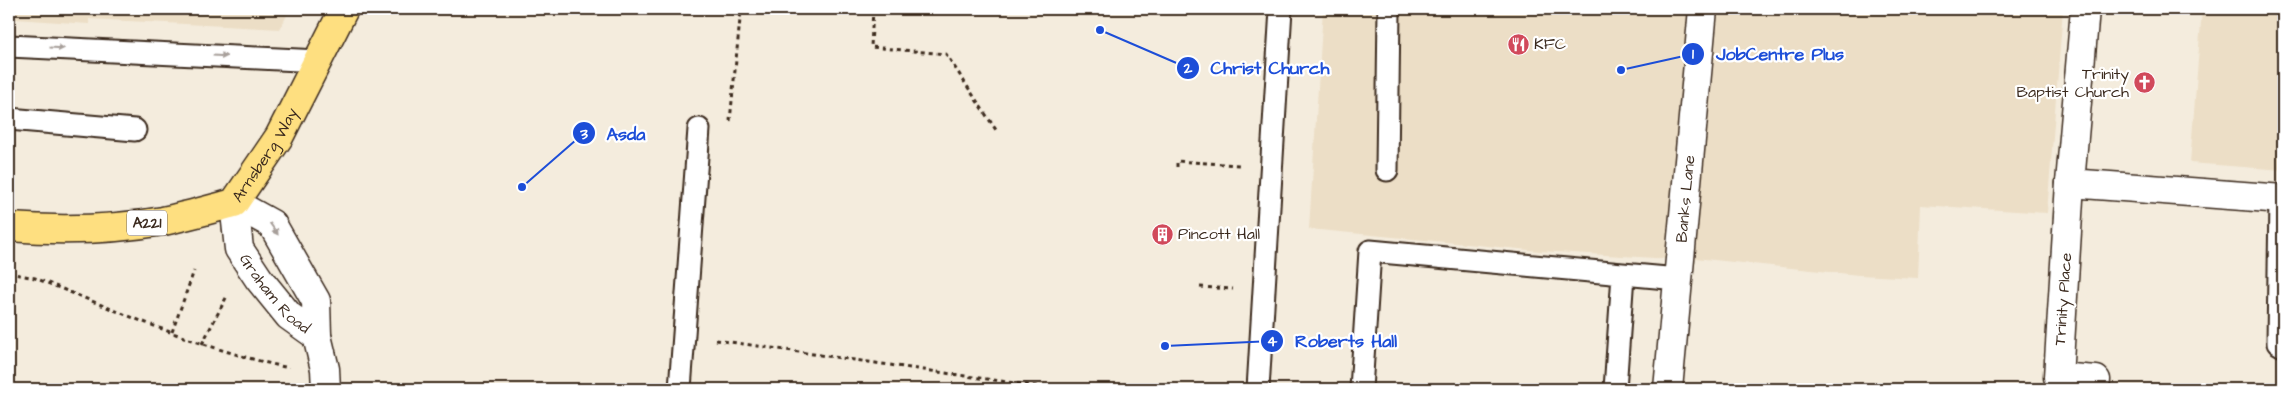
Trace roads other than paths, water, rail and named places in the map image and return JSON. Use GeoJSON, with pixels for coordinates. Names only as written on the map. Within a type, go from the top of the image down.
{"type":"FeatureCollection","features":[{"type":"Feature","properties":{"kind":"main road","name":"Arnsberg Way"},"geometry":{"type":"LineString","coordinates":[[9,227],[59,230],[115,228],[164,221],[234,203],[280,137],[344,9]]}},
{"type":"Feature","properties":{"kind":"street","name":"Banks Lane"},"geometry":{"type":"LineString","coordinates":[[1668,389],[1703,9]]}},
{"type":"Feature","properties":{"kind":"street","name":"Trinity Place"},"geometry":{"type":"LineString","coordinates":[[2085,9],[2070,183],[2058,377],[2096,380]]}},
{"type":"Feature","properties":{"kind":"street"},"geometry":{"type":"LineString","coordinates":[[2070,183],[2282,199]]}},
{"type":"Feature","properties":{"kind":"street","name":"Graham Road"},"geometry":{"type":"LineString","coordinates":[[234,203],[239,249],[259,279],[289,316],[317,336]]}},
{"type":"Feature","properties":{"kind":"street","name":"Graham Road"},"geometry":{"type":"LineString","coordinates":[[234,203],[272,224],[316,301],[317,336],[325,369],[326,389]]}},
{"type":"Feature","properties":{"kind":"lane"},"geometry":{"type":"LineString","coordinates":[[1258,389],[1281,9]]}},
{"type":"Feature","properties":{"kind":"lane"},"geometry":{"type":"LineString","coordinates":[[1387,170],[1390,81],[1387,43],[1389,9]]}},
{"type":"Feature","properties":{"kind":"lane"},"geometry":{"type":"LineString","coordinates":[[9,46],[319,61]]}},
{"type":"Feature","properties":{"kind":"lane"},"geometry":{"type":"LineString","coordinates":[[9,119],[135,130]]}},
{"type":"Feature","properties":{"kind":"lane"},"geometry":{"type":"LineString","coordinates":[[680,389],[699,128]]}},
{"type":"Feature","properties":{"kind":"lane"},"geometry":{"type":"LineString","coordinates":[[2282,199],[2278,343],[2283,346]]}},
{"type":"Feature","properties":{"kind":"lane"},"geometry":{"type":"LineString","coordinates":[[1361,389],[1370,250],[1678,279]]}},
{"type":"Feature","properties":{"kind":"lane"},"geometry":{"type":"LineString","coordinates":[[1615,389],[1623,275]]}},
{"type":"Feature","properties":{"kind":"place","name":"Christ Church"},"geometry":{"type":"Point","coordinates":[1100,30]}},
{"type":"Feature","properties":{"kind":"place","name":"KFC"},"geometry":{"type":"Point","coordinates":[1518,44]}},
{"type":"Feature","properties":{"kind":"place","name":"JobCentre Plus"},"geometry":{"type":"Point","coordinates":[1621,70]}},
{"type":"Feature","properties":{"kind":"place","name":"Trinity Baptist Church"},"geometry":{"type":"Point","coordinates":[2145,83]}},
{"type":"Feature","properties":{"kind":"place","name":"Asda"},"geometry":{"type":"Point","coordinates":[522,187]}},
{"type":"Feature","properties":{"kind":"place","name":"Pincott Hall"},"geometry":{"type":"Point","coordinates":[1162,234]}},
{"type":"Feature","properties":{"kind":"place","name":"Roberts Hall"},"geometry":{"type":"Point","coordinates":[1165,346]}}]}
